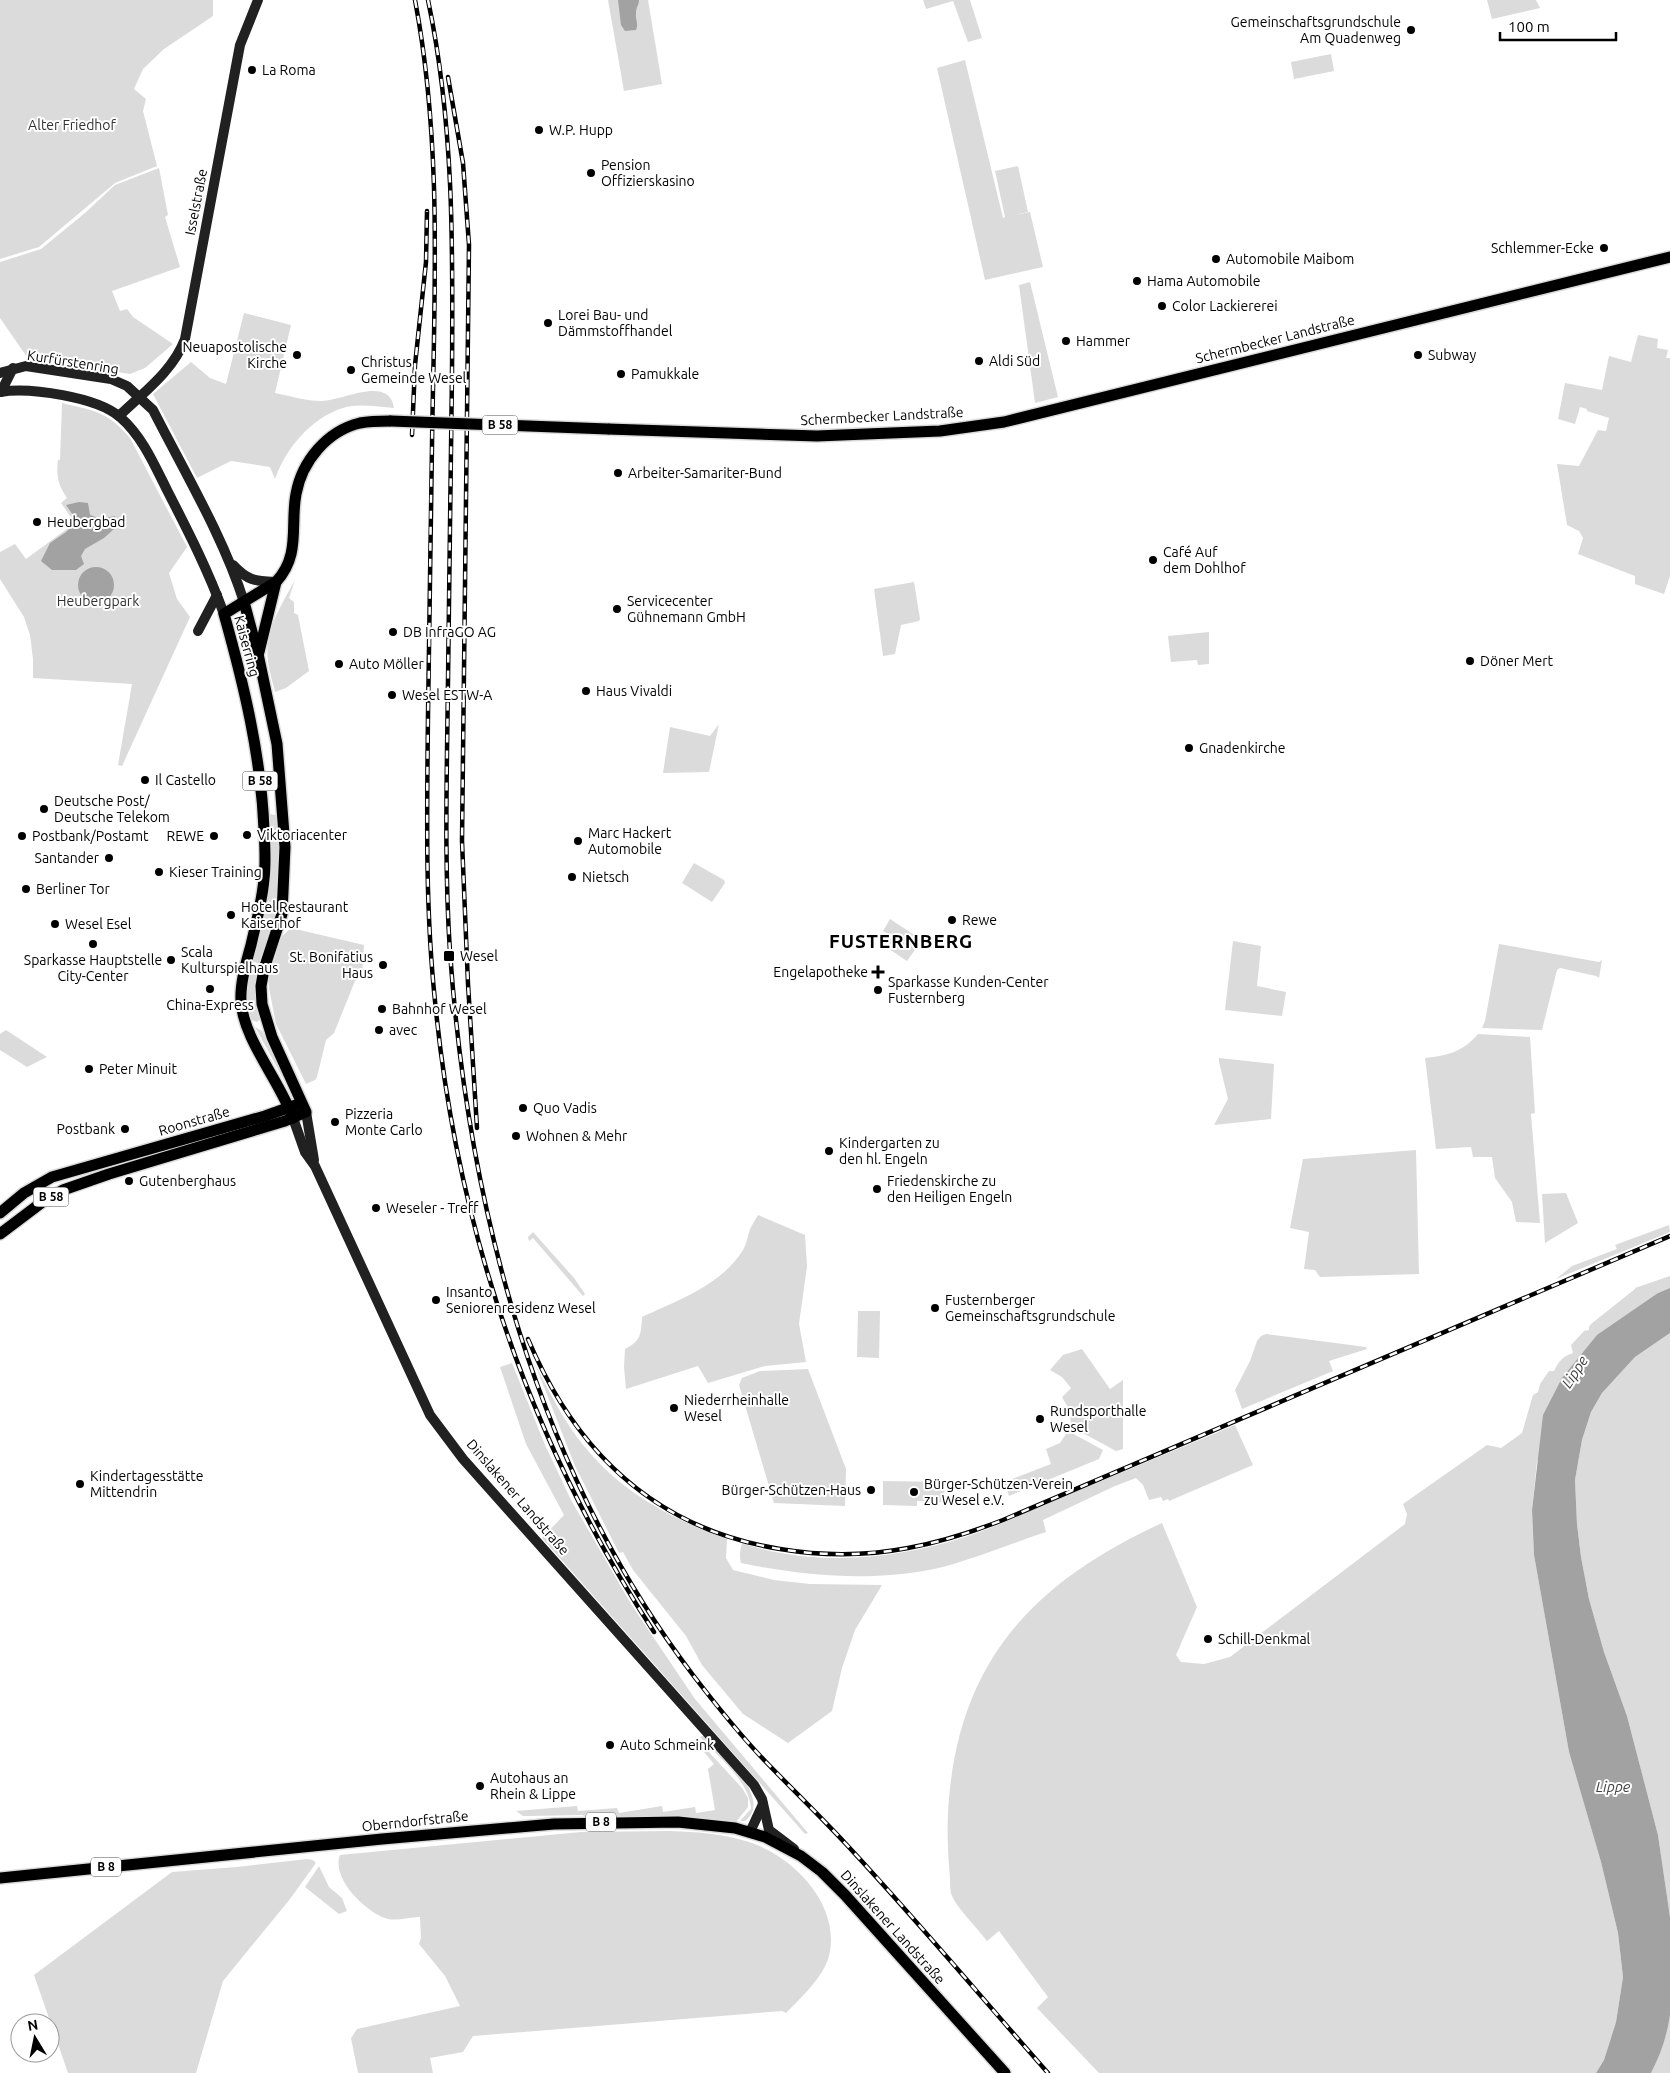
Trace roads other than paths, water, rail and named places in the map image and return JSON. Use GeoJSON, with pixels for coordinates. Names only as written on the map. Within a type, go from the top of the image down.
{"type":"FeatureCollection","features":[{"type":"Feature","properties":{"kind":"main road","name":"Isselstraße"},"geometry":{"type":"LineString","coordinates":[[119,416],[171,366],[180,353],[185,339],[240,45],[258,0]]}},
{"type":"Feature","properties":{"kind":"main road","name":"Schermbecker Landstraße"},"geometry":{"type":"LineString","coordinates":[[224,614],[276,582],[283,575],[291,554],[295,535],[296,495],[300,478],[311,457],[326,441],[345,429],[359,424],[391,421],[817,436],[940,431],[1004,422],[1670,256]]}},
{"type":"Feature","properties":{"kind":"main road","name":"Kurfürstenring"},"geometry":{"type":"LineString","coordinates":[[0,373],[26,366],[111,379],[127,386],[139,396]]}},
{"type":"Feature","properties":{"kind":"main road"},"geometry":{"type":"LineString","coordinates":[[13,368],[1,392],[26,391],[93,402],[119,416]]}},
{"type":"Feature","properties":{"kind":"main road","name":"Kaiserring"},"geometry":{"type":"LineString","coordinates":[[139,396],[153,410],[230,563],[244,602]]}},
{"type":"Feature","properties":{"kind":"main road","name":"Kaiserring"},"geometry":{"type":"LineString","coordinates":[[119,416],[140,439],[208,570],[224,614],[256,748],[263,809],[265,849],[265,877],[260,908]]}},
{"type":"Feature","properties":{"kind":"main road"},"geometry":{"type":"LineString","coordinates":[[230,563],[241,574],[254,581],[276,582]]}},
{"type":"Feature","properties":{"kind":"main road","name":"B 58"},"geometry":{"type":"LineString","coordinates":[[258,654],[276,582]]}},
{"type":"Feature","properties":{"kind":"main road"},"geometry":{"type":"LineString","coordinates":[[198,631],[217,595]]}},
{"type":"Feature","properties":{"kind":"main road","name":"B 58"},"geometry":{"type":"LineString","coordinates":[[244,602],[258,654]]}},
{"type":"Feature","properties":{"kind":"main road","name":"Kaiserring"},"geometry":{"type":"LineString","coordinates":[[258,654],[277,744],[283,808],[286,848],[282,914]]}},
{"type":"Feature","properties":{"kind":"main road"},"geometry":{"type":"LineString","coordinates":[[260,908],[282,914]]}},
{"type":"Feature","properties":{"kind":"main road","name":"B 58"},"geometry":{"type":"LineString","coordinates":[[260,908],[246,964],[241,1001],[246,1026],[292,1113]]}},
{"type":"Feature","properties":{"kind":"main road","name":"B 58"},"geometry":{"type":"LineString","coordinates":[[0,1234],[45,1200],[63,1190],[304,1108],[272,1037],[262,1004],[261,986],[264,969],[282,914]]}},
{"type":"Feature","properties":{"kind":"main road","name":"Dinslakener Landstraße"},"geometry":{"type":"LineString","coordinates":[[304,1108],[314,1166]]}},
{"type":"Feature","properties":{"kind":"main road","name":"Roonstraße"},"geometry":{"type":"LineString","coordinates":[[107,1162],[292,1113]]}},
{"type":"Feature","properties":{"kind":"main road","name":"Dinslakener Landstraße"},"geometry":{"type":"LineString","coordinates":[[292,1113],[305,1152],[314,1166],[430,1415],[463,1459],[754,1785],[761,1794],[769,1830],[822,1872],[1005,2073]]}},
{"type":"Feature","properties":{"kind":"main road"},"geometry":{"type":"LineString","coordinates":[[107,1162],[109,1174]]}},
{"type":"Feature","properties":{"kind":"main road","name":"B 58"},"geometry":{"type":"LineString","coordinates":[[0,1213],[24,1193],[52,1177],[82,1167],[107,1162]]}},
{"type":"Feature","properties":{"kind":"main road"},"geometry":{"type":"LineString","coordinates":[[750,1832],[762,1804]]}},
{"type":"Feature","properties":{"kind":"main road","name":"Oberndorfstraße"},"geometry":{"type":"LineString","coordinates":[[0,1878],[402,1837],[554,1824],[678,1822],[714,1824],[750,1832],[802,1856],[822,1872]]}},
{"type":"Feature","properties":{"kind":"water"},"geometry":{"type":"Polygon","coordinates":[[[618,0],[639,0],[636,11],[636,30],[625,31],[621,25],[618,0]]]}},
{"type":"Feature","properties":{"kind":"water"},"geometry":{"type":"Polygon","coordinates":[[[79,502],[88,503],[90,515],[101,519],[115,516],[114,529],[104,538],[85,549],[81,556],[84,564],[76,570],[52,570],[41,561],[50,543],[66,532],[77,521],[66,505],[79,502]]]}},
{"type":"Feature","properties":{"kind":"water"},"geometry":{"type":"Polygon","coordinates":[[[96,567],[103,568],[109,572],[113,578],[113,592],[109,598],[103,602],[96,603],[89,602],[83,598],[79,592],[78,585],[79,578],[83,572],[89,568],[96,567]]]}},
{"type":"Feature","properties":{"kind":"water","name":"Lippe"},"geometry":{"type":"Polygon","coordinates":[[[1670,1288],[1670,1333],[1635,1357],[1602,1393],[1591,1412],[1582,1440],[1575,1480],[1577,1524],[1589,1599],[1604,1652],[1627,1716],[1658,1835],[1670,1917],[1670,2015],[1661,2052],[1655,2066],[1651,2073],[1596,2073],[1604,2060],[1616,2022],[1623,1977],[1618,1933],[1601,1862],[1569,1752],[1534,1555],[1532,1510],[1543,1415],[1562,1378],[1597,1335],[1658,1293],[1670,1288]]]}},
{"type":"Feature","properties":{"kind":"railway"},"geometry":{"type":"LineString","coordinates":[[415,0],[424,55],[430,111],[435,222],[427,858],[432,965],[446,1086],[461,1169],[481,1250],[506,1330],[536,1408],[570,1484],[610,1559],[654,1632]]}},
{"type":"Feature","properties":{"kind":"railway"},"geometry":{"type":"LineString","coordinates":[[428,0],[437,46],[443,93],[452,232],[446,816],[450,952],[459,1048],[473,1144],[493,1239],[519,1332],[552,1423],[591,1511],[638,1595],[693,1675],[747,1741],[871,1871],[1048,2073]]}},
{"type":"Feature","properties":{"kind":"railway"},"geometry":{"type":"LineString","coordinates":[[448,77],[463,163],[469,245],[462,841],[477,1128]]}},
{"type":"Feature","properties":{"kind":"railway"},"geometry":{"type":"LineString","coordinates":[[412,435],[415,365],[426,262],[427,211]]}},
{"type":"Feature","properties":{"kind":"railway"},"geometry":{"type":"LineString","coordinates":[[528,1339],[548,1380],[570,1417],[596,1450],[626,1479],[658,1504],[695,1524],[736,1539],[780,1549],[828,1554],[876,1553],[932,1543],[968,1533],[1003,1520],[1670,1236]]}},
{"type":"Feature","properties":{"kind":"place","name":"Gemeinschaftsgrundschule Am Quadenweg"},"geometry":{"type":"Point","coordinates":[1411,30]}},
{"type":"Feature","properties":{"kind":"place","name":"La Roma"},"geometry":{"type":"Point","coordinates":[252,70]}},
{"type":"Feature","properties":{"kind":"place","name":"W.P. Hupp"},"geometry":{"type":"Point","coordinates":[539,130]}},
{"type":"Feature","properties":{"kind":"place","name":"Pension Offizierskasino"},"geometry":{"type":"Point","coordinates":[591,173]}},
{"type":"Feature","properties":{"kind":"place","name":"Schlemmer-Ecke"},"geometry":{"type":"Point","coordinates":[1604,248]}},
{"type":"Feature","properties":{"kind":"place","name":"Automobile Maibom"},"geometry":{"type":"Point","coordinates":[1216,259]}},
{"type":"Feature","properties":{"kind":"place","name":"Hama Automobile"},"geometry":{"type":"Point","coordinates":[1137,281]}},
{"type":"Feature","properties":{"kind":"place","name":"Color Lackiererei"},"geometry":{"type":"Point","coordinates":[1162,306]}},
{"type":"Feature","properties":{"kind":"place","name":"Lorei Bau- und Dämmstoffhandel"},"geometry":{"type":"Point","coordinates":[548,323]}},
{"type":"Feature","properties":{"kind":"place","name":"Hammer"},"geometry":{"type":"Point","coordinates":[1066,341]}},
{"type":"Feature","properties":{"kind":"place","name":"Neuapostolische Kirche"},"geometry":{"type":"Point","coordinates":[297,355]}},
{"type":"Feature","properties":{"kind":"place","name":"Subway"},"geometry":{"type":"Point","coordinates":[1418,355]}},
{"type":"Feature","properties":{"kind":"place","name":"Aldi Süd"},"geometry":{"type":"Point","coordinates":[979,361]}},
{"type":"Feature","properties":{"kind":"place","name":"Christus Gemeinde Wesel"},"geometry":{"type":"Point","coordinates":[351,370]}},
{"type":"Feature","properties":{"kind":"place","name":"Pamukkale"},"geometry":{"type":"Point","coordinates":[621,374]}},
{"type":"Feature","properties":{"kind":"place","name":"Arbeiter-Samariter-Bund"},"geometry":{"type":"Point","coordinates":[618,473]}},
{"type":"Feature","properties":{"kind":"place","name":"Heubergbad"},"geometry":{"type":"Point","coordinates":[37,522]}},
{"type":"Feature","properties":{"kind":"place","name":"Café Auf dem Dohlhof"},"geometry":{"type":"Point","coordinates":[1153,560]}},
{"type":"Feature","properties":{"kind":"place","name":"Servicecenter Gühnemann GmbH"},"geometry":{"type":"Point","coordinates":[617,609]}},
{"type":"Feature","properties":{"kind":"place","name":"DB InfraGO AG"},"geometry":{"type":"Point","coordinates":[393,632]}},
{"type":"Feature","properties":{"kind":"place","name":"Döner Mert"},"geometry":{"type":"Point","coordinates":[1470,661]}},
{"type":"Feature","properties":{"kind":"place","name":"Auto Möller"},"geometry":{"type":"Point","coordinates":[339,664]}},
{"type":"Feature","properties":{"kind":"place","name":"Haus Vivaldi"},"geometry":{"type":"Point","coordinates":[586,691]}},
{"type":"Feature","properties":{"kind":"place","name":"Wesel ESTW-A"},"geometry":{"type":"Point","coordinates":[392,695]}},
{"type":"Feature","properties":{"kind":"place","name":"Gnadenkirche"},"geometry":{"type":"Point","coordinates":[1189,748]}},
{"type":"Feature","properties":{"kind":"place","name":"Il Castello"},"geometry":{"type":"Point","coordinates":[145,780]}},
{"type":"Feature","properties":{"kind":"place","name":"Deutsche Post/ Deutsche Telekom"},"geometry":{"type":"Point","coordinates":[44,809]}},
{"type":"Feature","properties":{"kind":"place","name":"Viktoriacenter"},"geometry":{"type":"Point","coordinates":[247,835]}},
{"type":"Feature","properties":{"kind":"place","name":"Postbank/Postamt"},"geometry":{"type":"Point","coordinates":[22,836]}},
{"type":"Feature","properties":{"kind":"place","name":"REWE"},"geometry":{"type":"Point","coordinates":[214,836]}},
{"type":"Feature","properties":{"kind":"place","name":"Marc Hackert Automobile"},"geometry":{"type":"Point","coordinates":[578,841]}},
{"type":"Feature","properties":{"kind":"place","name":"Santander"},"geometry":{"type":"Point","coordinates":[109,858]}},
{"type":"Feature","properties":{"kind":"place","name":"Kieser Training"},"geometry":{"type":"Point","coordinates":[159,872]}},
{"type":"Feature","properties":{"kind":"place","name":"Nietsch"},"geometry":{"type":"Point","coordinates":[572,877]}},
{"type":"Feature","properties":{"kind":"place","name":"Berliner Tor"},"geometry":{"type":"Point","coordinates":[26,889]}},
{"type":"Feature","properties":{"kind":"place","name":"Hotel Restaurant Kaiserhof"},"geometry":{"type":"Point","coordinates":[231,915]}},
{"type":"Feature","properties":{"kind":"place","name":"Rewe"},"geometry":{"type":"Point","coordinates":[952,920]}},
{"type":"Feature","properties":{"kind":"place","name":"Wesel Esel"},"geometry":{"type":"Point","coordinates":[55,924]}},
{"type":"Feature","properties":{"kind":"place","name":"Sparkasse Hauptstelle City-Center"},"geometry":{"type":"Point","coordinates":[93,944]}},
{"type":"Feature","properties":{"kind":"place","name":"Wesel"},"geometry":{"type":"Point","coordinates":[449,956]}},
{"type":"Feature","properties":{"kind":"place","name":"Scala Kulturspielhaus"},"geometry":{"type":"Point","coordinates":[171,960]}},
{"type":"Feature","properties":{"kind":"place","name":"St. Bonifatius Haus"},"geometry":{"type":"Point","coordinates":[383,965]}},
{"type":"Feature","properties":{"kind":"place","name":"Engelapotheke"},"geometry":{"type":"Point","coordinates":[878,972]}},
{"type":"Feature","properties":{"kind":"place","name":"China-Express"},"geometry":{"type":"Point","coordinates":[210,989]}},
{"type":"Feature","properties":{"kind":"place","name":"Sparkasse Kunden-Center Fusternberg"},"geometry":{"type":"Point","coordinates":[878,990]}},
{"type":"Feature","properties":{"kind":"place","name":"Bahnhof Wesel"},"geometry":{"type":"Point","coordinates":[382,1009]}},
{"type":"Feature","properties":{"kind":"place","name":"avec"},"geometry":{"type":"Point","coordinates":[379,1030]}},
{"type":"Feature","properties":{"kind":"place","name":"Peter Minuit"},"geometry":{"type":"Point","coordinates":[89,1069]}},
{"type":"Feature","properties":{"kind":"place","name":"Quo Vadis"},"geometry":{"type":"Point","coordinates":[523,1108]}},
{"type":"Feature","properties":{"kind":"place","name":"Pizzeria Monte Carlo"},"geometry":{"type":"Point","coordinates":[335,1122]}},
{"type":"Feature","properties":{"kind":"place","name":"Postbank"},"geometry":{"type":"Point","coordinates":[125,1129]}},
{"type":"Feature","properties":{"kind":"place","name":"Wohnen & Mehr"},"geometry":{"type":"Point","coordinates":[516,1136]}},
{"type":"Feature","properties":{"kind":"place","name":"Kindergarten zu den hl. Engeln"},"geometry":{"type":"Point","coordinates":[829,1151]}},
{"type":"Feature","properties":{"kind":"place","name":"Gutenberghaus"},"geometry":{"type":"Point","coordinates":[129,1181]}},
{"type":"Feature","properties":{"kind":"place","name":"Friedenskirche zu den Heiligen Engeln"},"geometry":{"type":"Point","coordinates":[877,1189]}},
{"type":"Feature","properties":{"kind":"place","name":"Weseler - Treff"},"geometry":{"type":"Point","coordinates":[376,1208]}},
{"type":"Feature","properties":{"kind":"place","name":"Insanto Seniorenresidenz Wesel"},"geometry":{"type":"Point","coordinates":[436,1300]}},
{"type":"Feature","properties":{"kind":"place","name":"Fusternberger Gemeinschaftsgrundschule"},"geometry":{"type":"Point","coordinates":[935,1308]}},
{"type":"Feature","properties":{"kind":"place","name":"Niederrheinhalle Wesel"},"geometry":{"type":"Point","coordinates":[674,1408]}},
{"type":"Feature","properties":{"kind":"place","name":"Rundsporthalle Wesel"},"geometry":{"type":"Point","coordinates":[1040,1419]}},
{"type":"Feature","properties":{"kind":"place","name":"Kindertagesstätte Mittendrin"},"geometry":{"type":"Point","coordinates":[80,1484]}},
{"type":"Feature","properties":{"kind":"place","name":"Bürger-Schützen-Haus"},"geometry":{"type":"Point","coordinates":[871,1490]}},
{"type":"Feature","properties":{"kind":"place","name":"Bürger-Schützen-Verein zu Wesel e.V."},"geometry":{"type":"Point","coordinates":[914,1492]}},
{"type":"Feature","properties":{"kind":"place","name":"Schill-Denkmal"},"geometry":{"type":"Point","coordinates":[1208,1639]}},
{"type":"Feature","properties":{"kind":"place","name":"Auto Schmeink"},"geometry":{"type":"Point","coordinates":[610,1745]}},
{"type":"Feature","properties":{"kind":"place","name":"Autohaus an Rhein & Lippe"},"geometry":{"type":"Point","coordinates":[480,1786]}},
{"type":"Feature","properties":{"kind":"district","name":"FUSTERNBERG"},"geometry":{"type":"Point","coordinates":[901,941]}},
{"type":"Feature","properties":{"kind":"park label","name":"Alter Friedhof"},"geometry":{"type":"Point","coordinates":[72,125]}},
{"type":"Feature","properties":{"kind":"park label","name":"Heubergpark"},"geometry":{"type":"Point","coordinates":[98,601]}}]}
